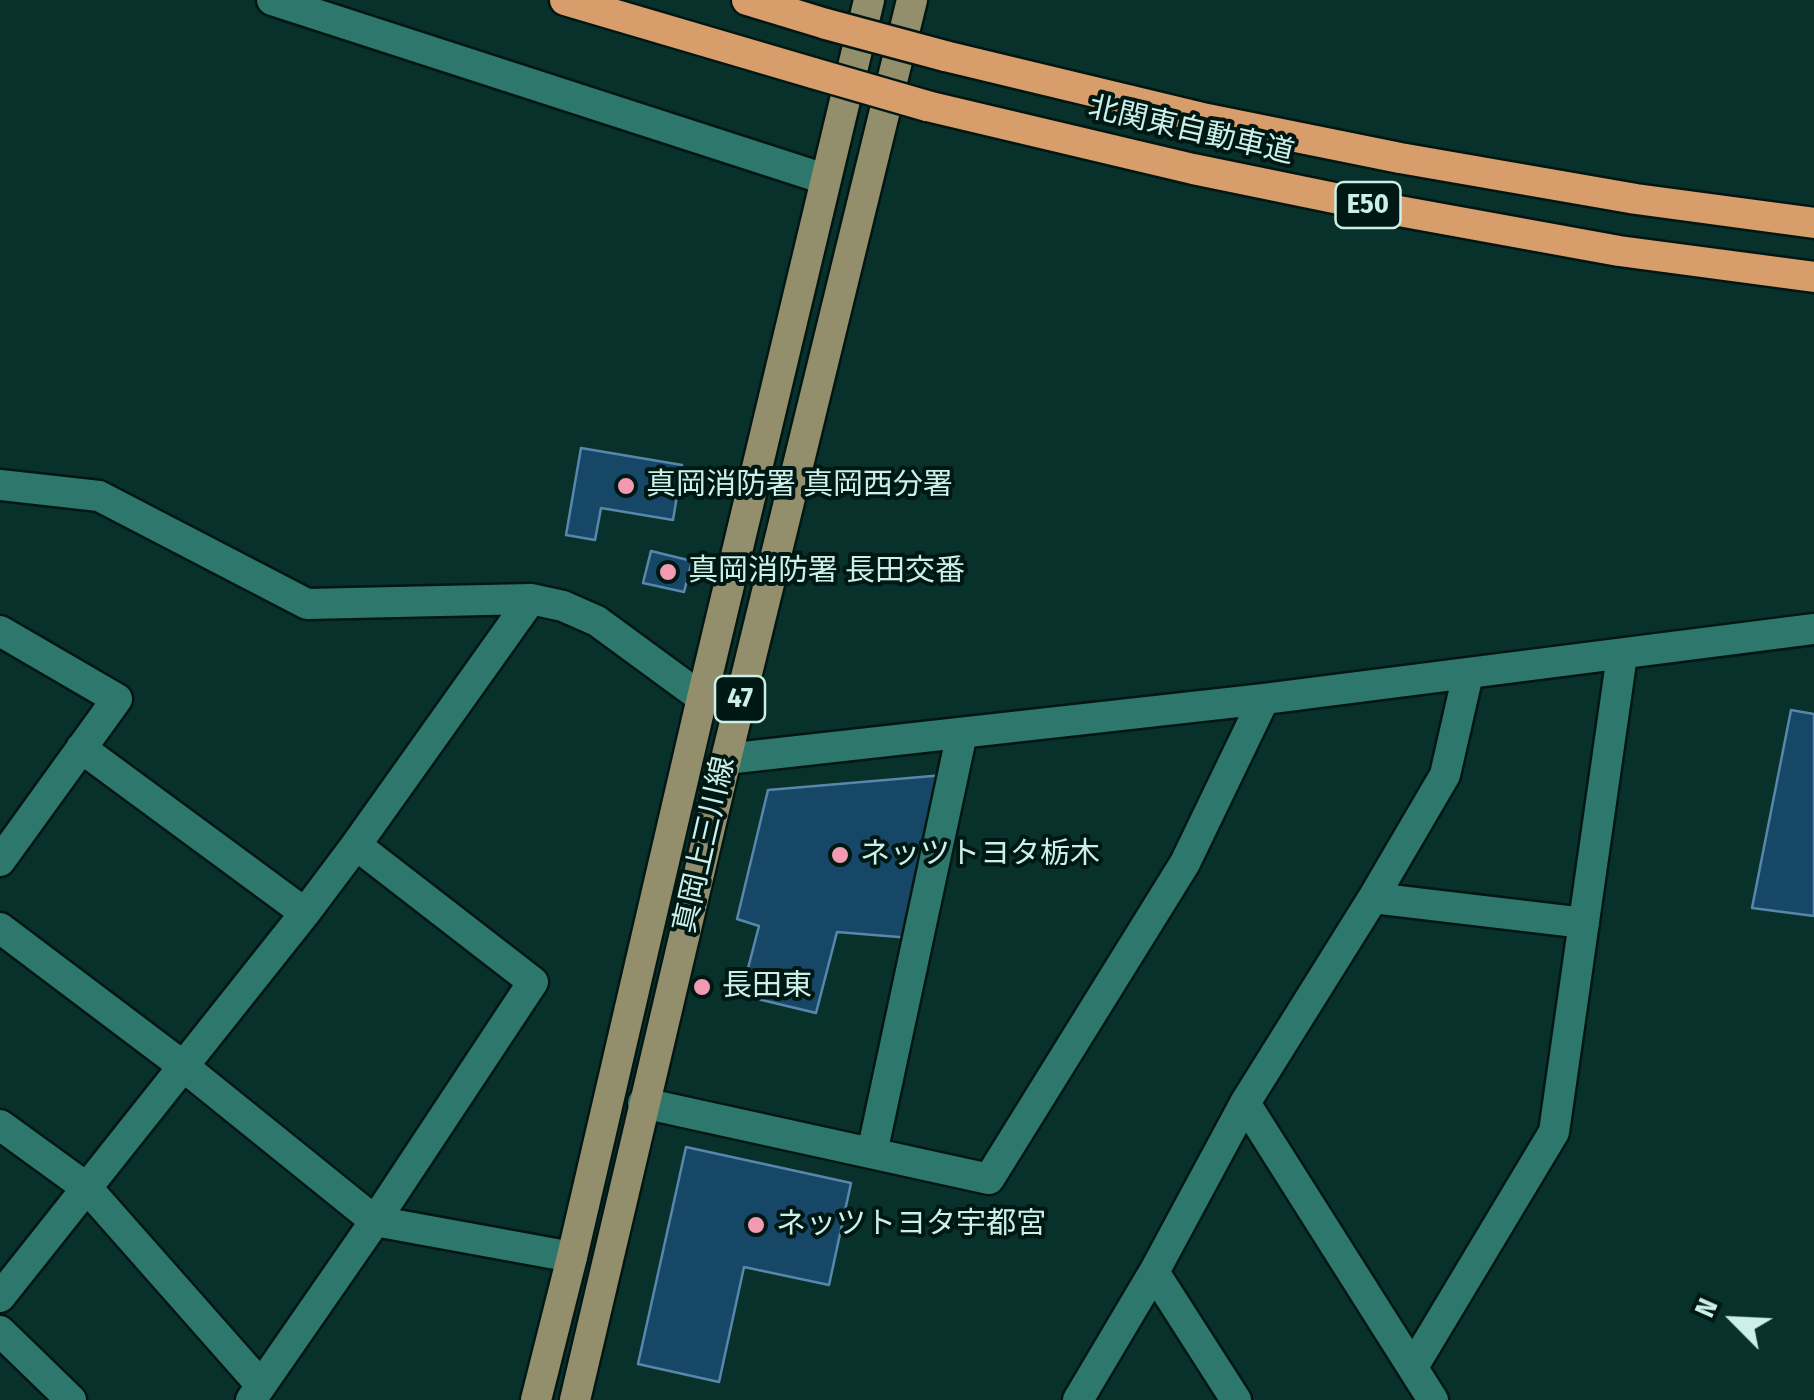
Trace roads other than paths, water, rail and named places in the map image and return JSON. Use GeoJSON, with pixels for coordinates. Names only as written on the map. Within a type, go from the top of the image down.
{"type":"FeatureCollection","features":[{"type":"Feature","properties":{"kind":"highway","name":"北関東自動車道"},"geometry":{"type":"LineString","coordinates":[[564,0],[928,106],[1193,169],[1620,251],[1814,277]]}},
{"type":"Feature","properties":{"kind":"highway","name":"北関東自動車道"},"geometry":{"type":"LineString","coordinates":[[747,0],[946,56],[1207,119],[1636,199],[1814,223]]}},
{"type":"Feature","properties":{"kind":"main road","name":"真岡上三川線"},"geometry":{"type":"LineString","coordinates":[[536,1400],[869,0]]}},
{"type":"Feature","properties":{"kind":"main road","name":"真岡上三川線"},"geometry":{"type":"LineString","coordinates":[[575,1400],[726,758],[912,0]]}},
{"type":"Feature","properties":{"kind":"street"},"geometry":{"type":"LineString","coordinates":[[272,0],[825,179]]}},
{"type":"Feature","properties":{"kind":"street"},"geometry":{"type":"LineString","coordinates":[[0,486],[99,496],[308,604],[531,598],[563,606],[598,621],[702,698]]}},
{"type":"Feature","properties":{"kind":"street"},"geometry":{"type":"LineString","coordinates":[[0,1297],[305,914],[531,598]]}},
{"type":"Feature","properties":{"kind":"street"},"geometry":{"type":"LineString","coordinates":[[0,630],[117,699],[0,860]]}},
{"type":"Feature","properties":{"kind":"street"},"geometry":{"type":"LineString","coordinates":[[726,758],[1264,699],[1814,630]]}},
{"type":"Feature","properties":{"kind":"street"},"geometry":{"type":"LineString","coordinates":[[1413,1367],[1554,1132],[1622,655]]}},
{"type":"Feature","properties":{"kind":"street"},"geometry":{"type":"LineString","coordinates":[[1078,1400],[1154,1272],[1245,1104],[1445,775],[1468,674]]}},
{"type":"Feature","properties":{"kind":"street"},"geometry":{"type":"LineString","coordinates":[[644,1103],[989,1179],[1184,863],[1264,699]]}},
{"type":"Feature","properties":{"kind":"street"},"geometry":{"type":"LineString","coordinates":[[872,1153],[962,732]]}},
{"type":"Feature","properties":{"kind":"street"},"geometry":{"type":"LineString","coordinates":[[80,748],[305,914]]}},
{"type":"Feature","properties":{"kind":"street"},"geometry":{"type":"LineString","coordinates":[[0,1124],[87,1188],[256,1392],[533,982],[356,845]]}},
{"type":"Feature","properties":{"kind":"street"},"geometry":{"type":"LineString","coordinates":[[1373,898],[1584,924]]}},
{"type":"Feature","properties":{"kind":"street"},"geometry":{"type":"LineString","coordinates":[[0,928],[183,1066],[375,1221],[572,1257]]}},
{"type":"Feature","properties":{"kind":"street"},"geometry":{"type":"LineString","coordinates":[[1245,1104],[1433,1400]]}},
{"type":"Feature","properties":{"kind":"street"},"geometry":{"type":"LineString","coordinates":[[1154,1272],[1236,1400]]}},
{"type":"Feature","properties":{"kind":"street"},"geometry":{"type":"LineString","coordinates":[[0,1331],[60,1395]]}},
{"type":"Feature","properties":{"kind":"place","name":"真岡消防署 真岡西分署"},"geometry":{"type":"Point","coordinates":[626,486]}},
{"type":"Feature","properties":{"kind":"place","name":"真岡消防署 長田交番"},"geometry":{"type":"Point","coordinates":[668,572]}},
{"type":"Feature","properties":{"kind":"place","name":"ネッツトヨタ栃木"},"geometry":{"type":"Point","coordinates":[840,855]}},
{"type":"Feature","properties":{"kind":"place","name":"長田東"},"geometry":{"type":"Point","coordinates":[702,987]}},
{"type":"Feature","properties":{"kind":"place","name":"ネッツトヨタ宇都宮"},"geometry":{"type":"Point","coordinates":[756,1225]}}]}
